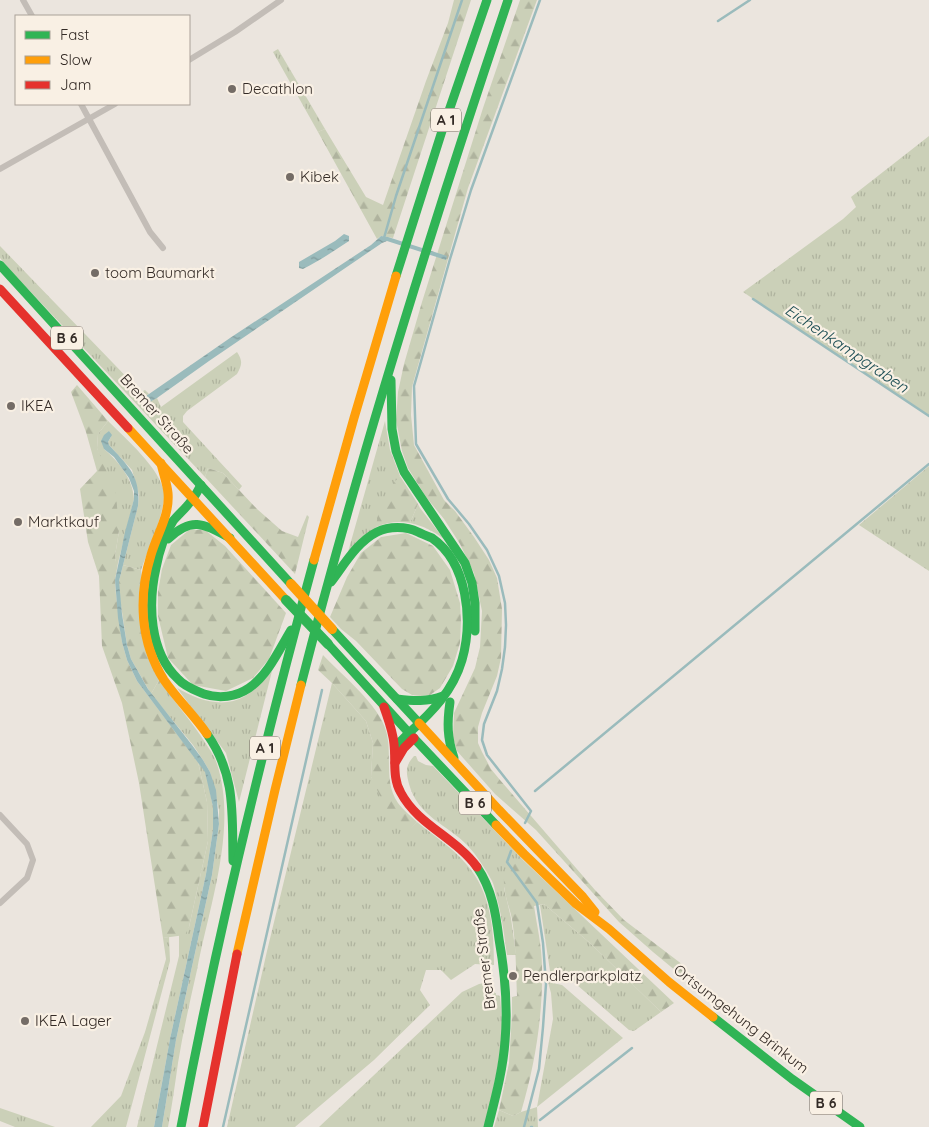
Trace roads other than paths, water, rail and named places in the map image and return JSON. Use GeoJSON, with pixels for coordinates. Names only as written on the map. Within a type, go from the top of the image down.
{"type":"FeatureCollection","features":[{"type":"Feature","properties":{"kind":"main road","name":"A 1"},"geometry":{"type":"LineString","coordinates":[[181,1127],[204,1012],[253,797],[298,617],[356,409],[406,245],[487,0]]}},
{"type":"Feature","properties":{"kind":"main road","name":"A 1"},"geometry":{"type":"LineString","coordinates":[[203,1127],[224,1016],[265,829],[326,588],[391,363],[456,153],[508,0]]}},
{"type":"Feature","properties":{"kind":"main road","name":"Bremer Straße"},"geometry":{"type":"LineString","coordinates":[[0,265],[398,699]]}},
{"type":"Feature","properties":{"kind":"main road","name":"Bremer Straße"},"geometry":{"type":"LineString","coordinates":[[0,290],[384,705],[391,732],[396,783],[400,792],[408,804],[422,818],[453,841],[468,855],[486,881],[493,902],[498,925],[504,976],[506,1031],[502,1063],[488,1127]]}},
{"type":"Feature","properties":{"kind":"main road"},"geometry":{"type":"LineString","coordinates":[[391,363],[392,429],[396,451],[404,472],[464,563],[472,583],[476,626],[469,664],[456,693],[439,704],[422,726],[399,743],[395,758]]}},
{"type":"Feature","properties":{"kind":"main road"},"geometry":{"type":"LineString","coordinates":[[161,463],[169,502],[166,517],[151,553],[145,580],[142,602],[144,627],[154,660],[162,675],[198,720],[219,754],[228,776],[232,802],[234,880]]}},
{"type":"Feature","properties":{"kind":"main road"},"geometry":{"type":"LineString","coordinates":[[201,485],[170,526],[155,571],[152,594],[152,619],[156,640],[172,672],[181,682],[196,691],[213,696],[226,696],[247,689],[266,670],[298,617]]}},
{"type":"Feature","properties":{"kind":"main road"},"geometry":{"type":"LineString","coordinates":[[166,517],[191,496]]}},
{"type":"Feature","properties":{"kind":"main road"},"geometry":{"type":"LineString","coordinates":[[161,552],[173,533],[186,525],[204,525],[230,538]]}},
{"type":"Feature","properties":{"kind":"main road"},"geometry":{"type":"LineString","coordinates":[[326,588],[366,540],[377,533],[391,528],[407,527],[422,532],[434,539],[446,551],[455,565],[462,582],[467,615],[465,645],[458,672],[448,698],[446,730],[455,763]]}},
{"type":"Feature","properties":{"kind":"main road"},"geometry":{"type":"LineString","coordinates":[[398,699],[430,702],[448,698]]}},
{"type":"Feature","properties":{"kind":"main road","name":"B 6"},"geometry":{"type":"LineString","coordinates":[[398,699],[422,726]]}},
{"type":"Feature","properties":{"kind":"main road","name":"B 6"},"geometry":{"type":"LineString","coordinates":[[384,705],[412,735]]}},
{"type":"Feature","properties":{"kind":"main road","name":"Ortsumgehung Brinkum"},"geometry":{"type":"LineString","coordinates":[[422,726],[583,897],[609,929]]}},
{"type":"Feature","properties":{"kind":"main road","name":"Ortsumgehung Brinkum"},"geometry":{"type":"LineString","coordinates":[[412,735],[531,860],[576,904],[609,929],[687,996],[792,1079],[860,1127]]}},
{"type":"Feature","properties":{"kind":"street"},"geometry":{"type":"LineString","coordinates":[[23,0],[31,15]]}},
{"type":"Feature","properties":{"kind":"street"},"geometry":{"type":"LineString","coordinates":[[190,59],[235,32],[281,0]]}},
{"type":"Feature","properties":{"kind":"street"},"geometry":{"type":"LineString","coordinates":[[81,105],[150,232],[163,248]]}},
{"type":"Feature","properties":{"kind":"street"},"geometry":{"type":"LineString","coordinates":[[0,169],[113,105]]}},
{"type":"Feature","properties":{"kind":"street"},"geometry":{"type":"LineString","coordinates":[[0,815],[27,844],[33,860],[27,878],[0,903]]}},
{"type":"Feature","properties":{"kind":"water"},"geometry":{"type":"Polygon","coordinates":[[[344,234],[349,236],[349,241],[309,266],[303,269],[299,268],[299,262],[344,234]]]}},
{"type":"Feature","properties":{"kind":"water"},"geometry":{"type":"Polygon","coordinates":[[[381,236],[447,256],[446,260],[387,241],[382,243],[157,398],[146,404],[142,401],[144,397],[371,245],[381,236]]]}},
{"type":"Feature","properties":{"kind":"water"},"geometry":{"type":"Polygon","coordinates":[[[109,431],[112,435],[108,442],[109,445],[132,472],[138,496],[138,506],[119,581],[127,645],[131,659],[148,689],[192,745],[210,772],[216,790],[219,824],[212,875],[176,1040],[162,1127],[154,1127],[170,1039],[206,874],[213,830],[213,807],[205,772],[137,681],[127,660],[122,642],[115,580],[134,499],[134,491],[129,478],[114,457],[104,449],[101,441],[109,431]]]}},
{"type":"Feature","properties":{"kind":"waterway"},"geometry":{"type":"LineString","coordinates":[[384,238],[396,196],[462,0]]}},
{"type":"Feature","properties":{"kind":"waterway"},"geometry":{"type":"LineString","coordinates":[[525,823],[531,811],[487,755],[482,740],[484,724],[497,691],[505,647],[505,603],[499,576],[487,550],[448,499],[416,444],[414,386],[471,190],[540,0]]}},
{"type":"Feature","properties":{"kind":"waterway"},"geometry":{"type":"LineString","coordinates":[[718,21],[750,0]]}},
{"type":"Feature","properties":{"kind":"waterway","name":"Eichenkampgraben"},"geometry":{"type":"LineString","coordinates":[[753,299],[929,416]]}},
{"type":"Feature","properties":{"kind":"waterway"},"geometry":{"type":"LineString","coordinates":[[535,791],[929,464]]}},
{"type":"Feature","properties":{"kind":"waterway"},"geometry":{"type":"LineString","coordinates":[[223,1127],[322,690]]}},
{"type":"Feature","properties":{"kind":"waterway"},"geometry":{"type":"LineString","coordinates":[[511,851],[507,862],[537,903],[543,943],[546,984],[539,1069],[524,1127]]}},
{"type":"Feature","properties":{"kind":"waterway"},"geometry":{"type":"LineString","coordinates":[[540,1120],[632,1048]]}},
{"type":"Feature","properties":{"kind":"place","name":"Decathlon"},"geometry":{"type":"Point","coordinates":[232,89]}},
{"type":"Feature","properties":{"kind":"place","name":"Kibek"},"geometry":{"type":"Point","coordinates":[290,177]}},
{"type":"Feature","properties":{"kind":"place","name":"toom Baumarkt"},"geometry":{"type":"Point","coordinates":[95,273]}},
{"type":"Feature","properties":{"kind":"place","name":"IKEA"},"geometry":{"type":"Point","coordinates":[11,406]}},
{"type":"Feature","properties":{"kind":"place","name":"Marktkauf"},"geometry":{"type":"Point","coordinates":[18,522]}},
{"type":"Feature","properties":{"kind":"place","name":"Pendlerparkplatz"},"geometry":{"type":"Point","coordinates":[513,976]}},
{"type":"Feature","properties":{"kind":"place","name":"IKEA Lager"},"geometry":{"type":"Point","coordinates":[25,1021]}}]}
